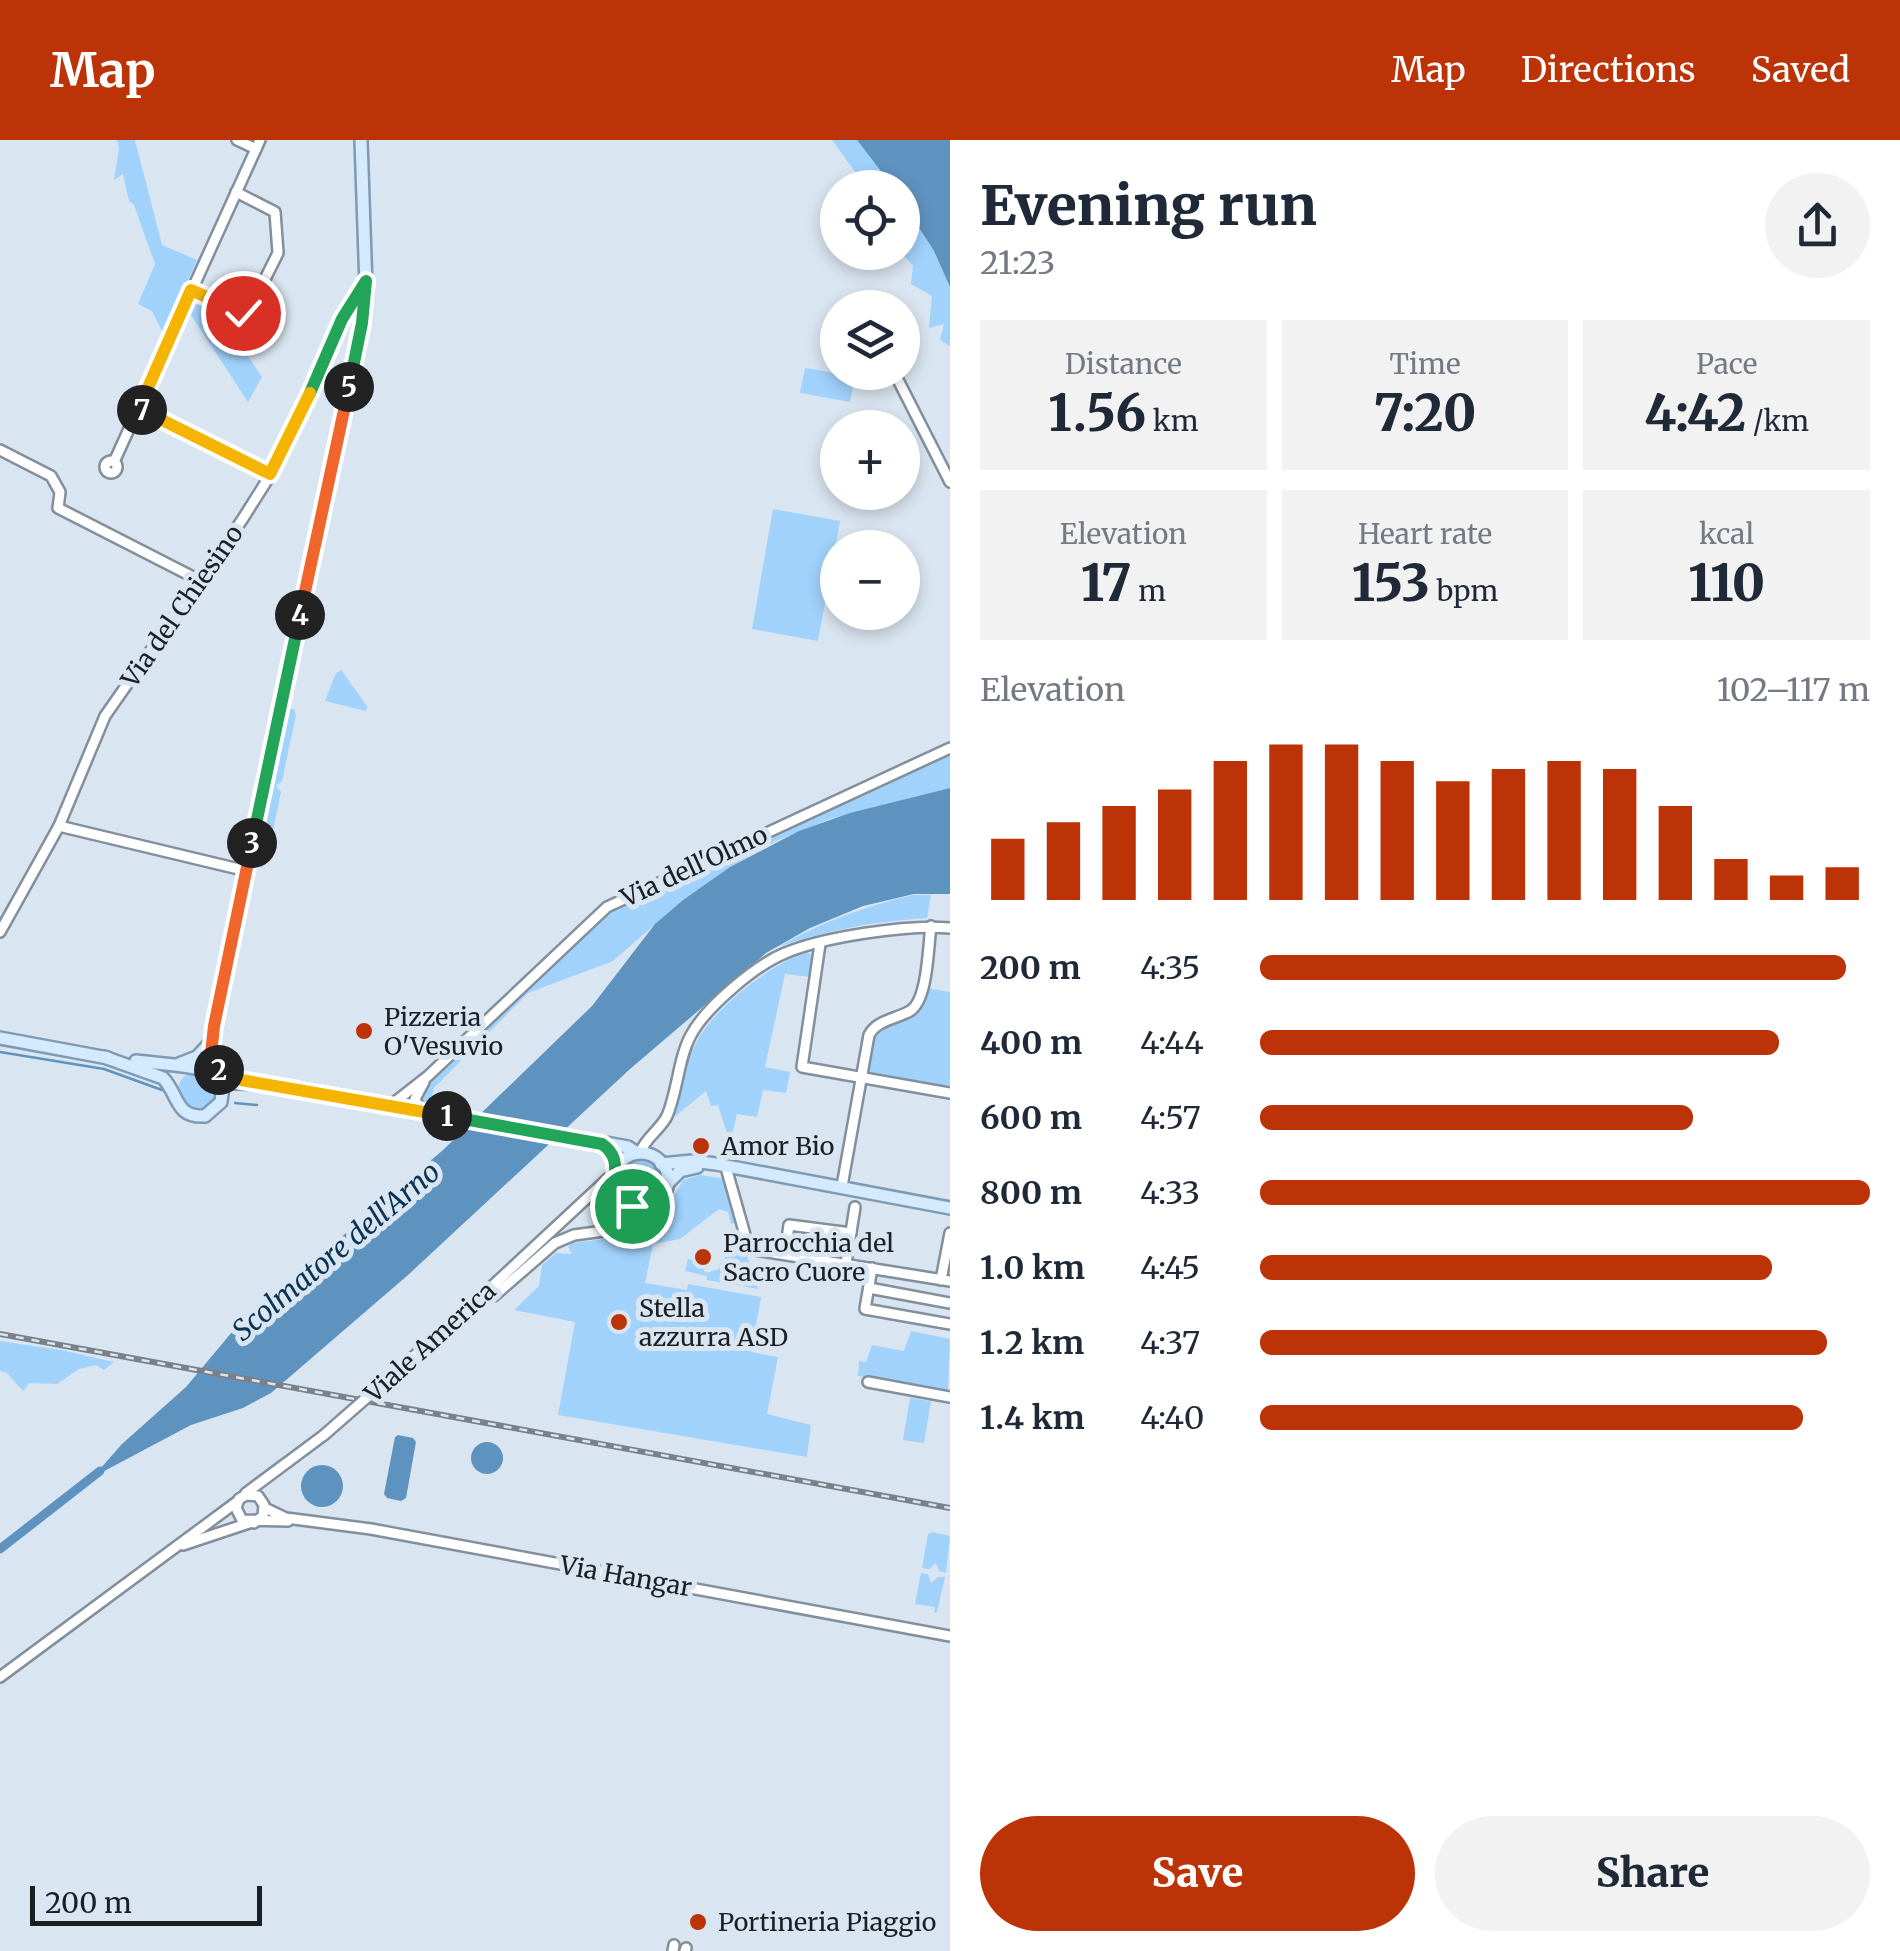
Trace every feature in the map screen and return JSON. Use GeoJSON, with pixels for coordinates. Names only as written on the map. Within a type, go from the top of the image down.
{"type":"FeatureCollection","features":[{"type":"Feature","properties":{"kind":"main road"},"geometry":{"type":"LineString","coordinates":[[222,1100],[223,1086],[211,1054],[214,1026],[362,323],[366,281],[361,140]]}},
{"type":"Feature","properties":{"kind":"main road"},"geometry":{"type":"LineString","coordinates":[[174,1094],[177,1079],[203,1058],[214,1026]]}},
{"type":"Feature","properties":{"kind":"main road"},"geometry":{"type":"LineString","coordinates":[[0,1038],[104,1057],[205,1068],[266,1084],[609,1146],[662,1164],[700,1162],[950,1208]]}},
{"type":"Feature","properties":{"kind":"main road"},"geometry":{"type":"LineString","coordinates":[[168,1066],[192,1060],[208,1045]]}},
{"type":"Feature","properties":{"kind":"main road"},"geometry":{"type":"LineString","coordinates":[[104,1057],[168,1082],[180,1109],[194,1116],[210,1114],[222,1100],[243,1089],[260,1088],[418,1114],[426,1112]]}},
{"type":"Feature","properties":{"kind":"main road"},"geometry":{"type":"LineString","coordinates":[[609,1146],[620,1197],[642,1207],[658,1200],[668,1184],[688,1168],[848,1188]]}},
{"type":"Feature","properties":{"kind":"main road"},"geometry":{"type":"LineString","coordinates":[[616,1170],[625,1158],[638,1153]]}},
{"type":"Feature","properties":{"kind":"main road"},"geometry":{"type":"LineString","coordinates":[[662,1164],[668,1184]]}},
{"type":"Feature","properties":{"kind":"street"},"geometry":{"type":"LineString","coordinates":[[114,462],[258,144],[237,140]]}},
{"type":"Feature","properties":{"kind":"street"},"geometry":{"type":"LineString","coordinates":[[191,290],[248,313],[277,256],[275,212],[236,192]]}},
{"type":"Feature","properties":{"kind":"street","name":"Via del Chiesino"},"geometry":{"type":"LineString","coordinates":[[0,932],[59,826],[105,716],[270,474],[289,440],[337,328],[366,281]]}},
{"type":"Feature","properties":{"kind":"street"},"geometry":{"type":"LineString","coordinates":[[903,390],[950,482]]}},
{"type":"Feature","properties":{"kind":"street"},"geometry":{"type":"LineString","coordinates":[[139,408],[270,474]]}},
{"type":"Feature","properties":{"kind":"street"},"geometry":{"type":"LineString","coordinates":[[0,450],[51,476],[60,492],[58,508],[200,580]]}},
{"type":"Feature","properties":{"kind":"street","name":"Via dell'Olmo"},"geometry":{"type":"LineString","coordinates":[[392,1105],[428,1076],[606,907],[950,748]]}},
{"type":"Feature","properties":{"kind":"street"},"geometry":{"type":"LineString","coordinates":[[59,826],[246,871]]}},
{"type":"Feature","properties":{"kind":"street"},"geometry":{"type":"LineString","coordinates":[[848,1188],[860,1078],[871,1029],[910,1011],[919,1002],[930,926]]}},
{"type":"Feature","properties":{"kind":"street"},"geometry":{"type":"LineString","coordinates":[[638,1153],[667,1116],[688,1041],[698,1024],[763,965],[796,949],[900,928],[950,928]]}},
{"type":"Feature","properties":{"kind":"street"},"geometry":{"type":"LineString","coordinates":[[820,944],[802,1067],[950,1093]]}},
{"type":"Feature","properties":{"kind":"street"},"geometry":{"type":"LineString","coordinates":[[426,1112],[415,1099],[428,1076]]}},
{"type":"Feature","properties":{"kind":"street","name":"Viale America"},"geometry":{"type":"LineString","coordinates":[[0,1677],[324,1435],[460,1316],[616,1170]]}},
{"type":"Feature","properties":{"kind":"street"},"geometry":{"type":"LineString","coordinates":[[727,1172],[749,1249],[946,1281],[950,1233]]}},
{"type":"Feature","properties":{"kind":"street"},"geometry":{"type":"LineString","coordinates":[[736,1201],[736,1184],[742,1174]]}},
{"type":"Feature","properties":{"kind":"street"},"geometry":{"type":"LineString","coordinates":[[580,1206],[601,1193],[620,1197],[623,1214],[618,1226]]}},
{"type":"Feature","properties":{"kind":"street"},"geometry":{"type":"LineString","coordinates":[[494,1296],[558,1241],[611,1230],[642,1207]]}},
{"type":"Feature","properties":{"kind":"street"},"geometry":{"type":"LineString","coordinates":[[846,1263],[855,1207]]}},
{"type":"Feature","properties":{"kind":"street"},"geometry":{"type":"LineString","coordinates":[[784,1253],[789,1225],[851,1232]]}},
{"type":"Feature","properties":{"kind":"street"},"geometry":{"type":"LineString","coordinates":[[872,1268],[865,1309],[950,1324]]}},
{"type":"Feature","properties":{"kind":"street"},"geometry":{"type":"LineString","coordinates":[[923,1298],[926,1277]]}},
{"type":"Feature","properties":{"kind":"street"},"geometry":{"type":"LineString","coordinates":[[869,1288],[950,1303]]}},
{"type":"Feature","properties":{"kind":"street"},"geometry":{"type":"LineString","coordinates":[[902,1316],[906,1295]]}},
{"type":"Feature","properties":{"kind":"street"},"geometry":{"type":"LineString","coordinates":[[868,1382],[950,1397]]}},
{"type":"Feature","properties":{"kind":"street","name":"Viale America"},"geometry":{"type":"LineString","coordinates":[[171,1550],[263,1516],[266,1486],[275,1474]]}},
{"type":"Feature","properties":{"kind":"street"},"geometry":{"type":"LineString","coordinates":[[251,1523],[237,1515],[240,1498],[253,1494],[264,1504]]}},
{"type":"Feature","properties":{"kind":"street","name":"Via Hangar"},"geometry":{"type":"LineString","coordinates":[[264,1504],[279,1516],[950,1636]]}},
{"type":"Feature","properties":{"kind":"street","name":"Via Hangar"},"geometry":{"type":"LineString","coordinates":[[251,1523],[301,1520]]}},
{"type":"Feature","properties":{"kind":"shaded area"},"geometry":{"type":"Polygon","coordinates":[[[117,140],[135,140],[162,245],[197,260],[164,335],[152,311],[138,304],[155,264],[134,205],[129,201],[123,174],[114,180],[117,140]]]}},
{"type":"Feature","properties":{"kind":"shaded area"},"geometry":{"type":"Polygon","coordinates":[[[832,140],[857,140],[880,170],[854,170],[832,140]]]}},
{"type":"Feature","properties":{"kind":"shaded area"},"geometry":{"type":"Polygon","coordinates":[[[920,229],[950,287],[950,346],[940,340],[944,324],[929,328],[932,296],[911,284],[913,270],[920,270],[920,229]]]}},
{"type":"Feature","properties":{"kind":"shaded area"},"geometry":{"type":"Polygon","coordinates":[[[195,298],[239,325],[234,335],[262,377],[248,402],[189,312],[195,298]]]}},
{"type":"Feature","properties":{"kind":"shaded area"},"geometry":{"type":"Polygon","coordinates":[[[805,368],[820,370],[820,390],[852,390],[850,402],[800,393],[805,368]]]}},
{"type":"Feature","properties":{"kind":"shaded area"},"geometry":{"type":"Polygon","coordinates":[[[773,509],[840,521],[838,530],[820,530],[818,641],[752,629],[773,509]]]}},
{"type":"Feature","properties":{"kind":"shaded area"},"geometry":{"type":"Polygon","coordinates":[[[341,670],[367,706],[366,711],[325,701],[336,673],[341,670]]]}},
{"type":"Feature","properties":{"kind":"shaded area"},"geometry":{"type":"Polygon","coordinates":[[[288,709],[294,709],[296,715],[282,781],[276,786],[281,792],[266,864],[261,868],[255,861],[288,709]]]}},
{"type":"Feature","properties":{"kind":"shaded area"},"geometry":{"type":"Polygon","coordinates":[[[950,755],[950,788],[830,819],[776,841],[683,900],[613,961],[528,993],[434,1088],[429,1107],[423,1107],[420,1100],[432,1078],[616,908],[783,828],[950,755]]]}},
{"type":"Feature","properties":{"kind":"shaded area"},"geometry":{"type":"Polygon","coordinates":[[[914,895],[931,895],[927,918],[852,927],[778,947],[844,916],[914,895]]]}},
{"type":"Feature","properties":{"kind":"shaded area"},"geometry":{"type":"Polygon","coordinates":[[[806,952],[815,956],[811,977],[785,974],[765,1067],[790,1072],[786,1093],[763,1090],[757,1117],[737,1114],[730,1143],[718,1105],[711,1106],[706,1091],[666,1124],[685,1067],[712,1020],[758,979],[806,952]]]}},
{"type":"Feature","properties":{"kind":"shaded area"},"geometry":{"type":"Polygon","coordinates":[[[927,988],[950,992],[950,1090],[865,1075],[872,1033],[921,1007],[927,988]]]}},
{"type":"Feature","properties":{"kind":"shaded area"},"geometry":{"type":"Polygon","coordinates":[[[198,1071],[212,1077],[218,1091],[212,1105],[198,1111],[184,1105],[178,1091],[184,1077],[198,1071]]]}},
{"type":"Feature","properties":{"kind":"shaded area"},"geometry":{"type":"Polygon","coordinates":[[[640,1159],[655,1165],[661,1180],[655,1195],[640,1201],[625,1195],[619,1180],[625,1165],[640,1159]]]}},
{"type":"Feature","properties":{"kind":"shaded area"},"geometry":{"type":"Polygon","coordinates":[[[700,1175],[725,1179],[737,1222],[731,1224],[728,1212],[719,1209],[680,1239],[653,1244],[645,1283],[687,1290],[688,1284],[761,1297],[751,1352],[778,1357],[767,1414],[811,1425],[807,1457],[558,1415],[575,1322],[514,1310],[539,1286],[542,1265],[556,1253],[572,1254],[568,1247],[572,1243],[620,1237],[638,1220],[669,1205],[683,1180],[700,1175]]]}},
{"type":"Feature","properties":{"kind":"shaded area"},"geometry":{"type":"Polygon","coordinates":[[[728,1246],[745,1250],[758,1289],[707,1280],[707,1276],[685,1271],[688,1259],[697,1261],[706,1273],[719,1269],[725,1260],[723,1247],[727,1250],[728,1246]]]}},
{"type":"Feature","properties":{"kind":"shaded area"},"geometry":{"type":"Polygon","coordinates":[[[911,1331],[950,1339],[948,1391],[858,1376],[859,1361],[866,1362],[872,1345],[904,1351],[911,1331]]]}},
{"type":"Feature","properties":{"kind":"shaded area"},"geometry":{"type":"Polygon","coordinates":[[[0,1341],[114,1362],[104,1370],[96,1365],[79,1369],[57,1384],[29,1383],[23,1391],[7,1373],[0,1371],[0,1341]]]}},
{"type":"Feature","properties":{"kind":"shaded area"},"geometry":{"type":"Polygon","coordinates":[[[910,1398],[931,1401],[924,1443],[903,1440],[910,1398]]]}},
{"type":"Feature","properties":{"kind":"shaded area"},"geometry":{"type":"Polygon","coordinates":[[[928,1534],[950,1536],[946,1573],[939,1571],[936,1563],[929,1569],[922,1568],[928,1534]]]}},
{"type":"Feature","properties":{"kind":"shaded area"},"geometry":{"type":"Polygon","coordinates":[[[921,1573],[928,1574],[931,1583],[945,1577],[937,1612],[934,1613],[935,1607],[915,1604],[921,1573]]]}},
{"type":"Feature","properties":{"kind":"water"},"geometry":{"type":"Polygon","coordinates":[[[857,140],[950,140],[950,287],[920,229],[920,170],[880,170],[857,140]]]}},
{"type":"Feature","properties":{"kind":"water"},"geometry":{"type":"Polygon","coordinates":[[[950,788],[950,894],[914,894],[863,906],[810,928],[766,953],[630,1069],[408,1275],[271,1393],[243,1408],[191,1425],[93,1477],[122,1444],[186,1387],[237,1326],[443,1150],[592,1006],[655,924],[683,900],[730,867],[799,831],[850,813],[950,788]]]}},
{"type":"Feature","properties":{"kind":"water"},"geometry":{"type":"Polygon","coordinates":[[[398,1435],[416,1442],[406,1498],[401,1501],[384,1494],[398,1435]]]}},
{"type":"Feature","properties":{"kind":"water"},"geometry":{"type":"Polygon","coordinates":[[[487,1442],[498,1447],[503,1458],[498,1469],[487,1474],[476,1469],[471,1458],[476,1447],[487,1442]]]}},
{"type":"Feature","properties":{"kind":"water"},"geometry":{"type":"Polygon","coordinates":[[[322,1465],[337,1471],[343,1486],[337,1501],[322,1507],[307,1501],[301,1486],[307,1471],[322,1465]]]}},
{"type":"Feature","properties":{"kind":"waterway"},"geometry":{"type":"LineString","coordinates":[[0,1052],[104,1069],[162,1090]]}},
{"type":"Feature","properties":{"kind":"waterway"},"geometry":{"type":"LineString","coordinates":[[235,1103],[257,1105]]}},
{"type":"Feature","properties":{"kind":"waterway","name":"Scolmatore dell'Arno"},"geometry":{"type":"LineString","coordinates":[[0,1549],[100,1471]]}},
{"type":"Feature","properties":{"kind":"railway"},"geometry":{"type":"LineString","coordinates":[[0,1334],[950,1508]]}},
{"type":"Feature","properties":{"kind":"place","name":"Pizzeria O'Vesuvio"},"geometry":{"type":"Point","coordinates":[364,1031]}},
{"type":"Feature","properties":{"kind":"place","name":"Amor Bio"},"geometry":{"type":"Point","coordinates":[701,1146]}},
{"type":"Feature","properties":{"kind":"place","name":"Parrocchia del Sacro Cuore"},"geometry":{"type":"Point","coordinates":[703,1257]}},
{"type":"Feature","properties":{"kind":"place","name":"Stella azzurra ASD"},"geometry":{"type":"Point","coordinates":[619,1322]}},
{"type":"Feature","properties":{"kind":"place","name":"Portineria Piaggio"},"geometry":{"type":"Point","coordinates":[698,1922]}},
{"type":"Feature","properties":{"kind":"route"},"geometry":{"type":"LineString","coordinates":[[243,313],[191,290],[139,408],[270,474],[289,440],[337,328],[366,281],[362,323],[214,1026],[214,1065],[241,1080],[602,1144],[616,1159],[617,1193],[632,1206]]}}]}
